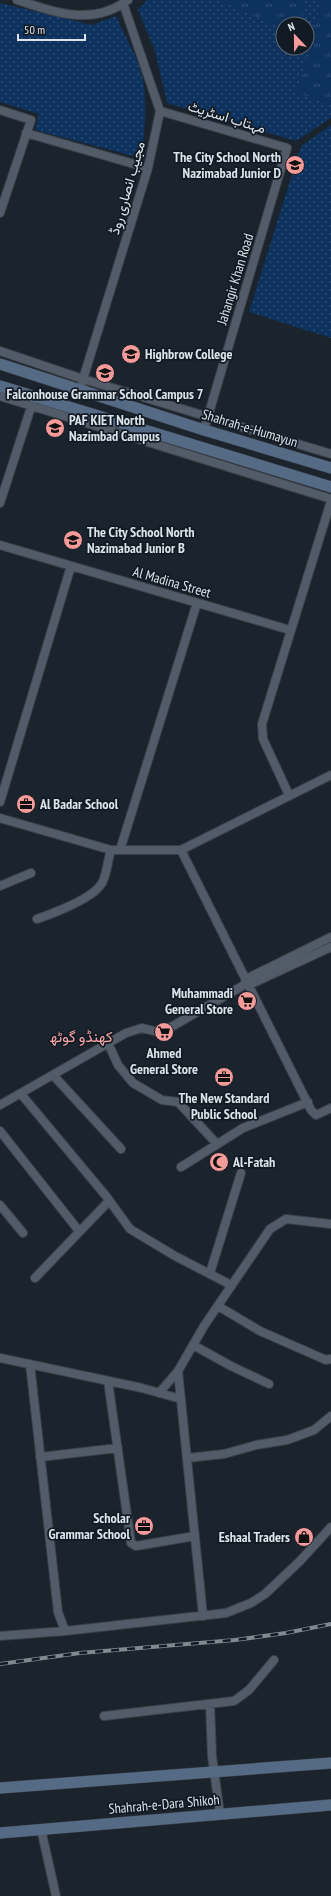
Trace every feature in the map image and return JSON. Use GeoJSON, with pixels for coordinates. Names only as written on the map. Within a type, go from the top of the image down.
{"type":"FeatureCollection","features":[{"type":"Feature","properties":{"kind":"main road","name":"Shahrah-e-Humayun"},"geometry":{"type":"LineString","coordinates":[[0,364],[81,384],[204,430],[331,468]]}},
{"type":"Feature","properties":{"kind":"main road"},"geometry":{"type":"LineString","coordinates":[[0,386],[33,401],[331,487]]}},
{"type":"Feature","properties":{"kind":"main road"},"geometry":{"type":"LineString","coordinates":[[0,1788],[331,1763]]}},
{"type":"Feature","properties":{"kind":"main road","name":"Shahrah-e-Dara Shikoh"},"geometry":{"type":"LineString","coordinates":[[0,1833],[331,1805]]}},
{"type":"Feature","properties":{"kind":"street"},"geometry":{"type":"LineString","coordinates":[[17,0],[61,14],[82,15],[96,15],[126,2],[160,111]]}},
{"type":"Feature","properties":{"kind":"street"},"geometry":{"type":"LineString","coordinates":[[0,110],[31,120],[0,213]]}},
{"type":"Feature","properties":{"kind":"street","name":"مہتاب اسٹریٹ"},"geometry":{"type":"LineString","coordinates":[[160,111],[287,148]]}},
{"type":"Feature","properties":{"kind":"street","name":"مجیب انصاری روڈ"},"geometry":{"type":"LineString","coordinates":[[81,384],[148,168],[160,111]]}},
{"type":"Feature","properties":{"kind":"street"},"geometry":{"type":"LineString","coordinates":[[26,133],[148,168]]}},
{"type":"Feature","properties":{"kind":"street","name":"Jahangir Khan Road"},"geometry":{"type":"LineString","coordinates":[[204,430],[287,148]]}},
{"type":"Feature","properties":{"kind":"street"},"geometry":{"type":"LineString","coordinates":[[0,351],[81,384],[207,416],[331,454]]}},
{"type":"Feature","properties":{"kind":"street"},"geometry":{"type":"LineString","coordinates":[[0,396],[33,401],[331,500],[290,630],[261,731],[263,739],[289,795]]}},
{"type":"Feature","properties":{"kind":"street"},"geometry":{"type":"LineString","coordinates":[[0,503],[33,401]]}},
{"type":"Feature","properties":{"kind":"street","name":"Al Madina Street"},"geometry":{"type":"LineString","coordinates":[[0,545],[290,630]]}},
{"type":"Feature","properties":{"kind":"street"},"geometry":{"type":"LineString","coordinates":[[0,802],[71,566]]}},
{"type":"Feature","properties":{"kind":"street"},"geometry":{"type":"LineString","coordinates":[[120,850],[197,603]]}},
{"type":"Feature","properties":{"kind":"street"},"geometry":{"type":"LineString","coordinates":[[0,818],[111,850],[181,850],[331,775]]}},
{"type":"Feature","properties":{"kind":"street"},"geometry":{"type":"LineString","coordinates":[[37,919],[67,908],[88,895],[102,883],[111,850]]}},
{"type":"Feature","properties":{"kind":"street"},"geometry":{"type":"LineString","coordinates":[[181,850],[308,1102],[316,1115],[331,1108]]}},
{"type":"Feature","properties":{"kind":"street"},"geometry":{"type":"LineString","coordinates":[[0,886],[31,873]]}},
{"type":"Feature","properties":{"kind":"street"},"geometry":{"type":"LineString","coordinates":[[0,1105],[126,1033],[142,1028],[158,1032],[173,1026],[331,936]]}},
{"type":"Feature","properties":{"kind":"street"},"geometry":{"type":"LineString","coordinates":[[247,983],[331,947]]}},
{"type":"Feature","properties":{"kind":"street"},"geometry":{"type":"LineString","coordinates":[[108,1043],[118,1065],[133,1083],[162,1100],[178,1102],[217,1144]]}},
{"type":"Feature","properties":{"kind":"street"},"geometry":{"type":"LineString","coordinates":[[54,1075],[121,1149]]}},
{"type":"Feature","properties":{"kind":"street"},"geometry":{"type":"LineString","coordinates":[[21,1094],[109,1201],[130,1229],[175,1256],[231,1285]]}},
{"type":"Feature","properties":{"kind":"street"},"geometry":{"type":"LineString","coordinates":[[181,1167],[243,1128],[308,1102]]}},
{"type":"Feature","properties":{"kind":"street"},"geometry":{"type":"LineString","coordinates":[[0,1131],[80,1231]]}},
{"type":"Feature","properties":{"kind":"street"},"geometry":{"type":"LineString","coordinates":[[210,1273],[241,1173]]}},
{"type":"Feature","properties":{"kind":"street"},"geometry":{"type":"LineString","coordinates":[[35,1278],[109,1201]]}},
{"type":"Feature","properties":{"kind":"street"},"geometry":{"type":"LineString","coordinates":[[0,1206],[23,1233]]}},
{"type":"Feature","properties":{"kind":"street"},"geometry":{"type":"LineString","coordinates":[[159,1393],[178,1371],[231,1285],[270,1228],[286,1219],[331,1224]]}},
{"type":"Feature","properties":{"kind":"street"},"geometry":{"type":"LineString","coordinates":[[218,1306],[260,1331],[326,1360],[331,1359]]}},
{"type":"Feature","properties":{"kind":"street"},"geometry":{"type":"LineString","coordinates":[[193,1345],[231,1366],[269,1384]]}},
{"type":"Feature","properties":{"kind":"street"},"geometry":{"type":"LineString","coordinates":[[0,1358],[108,1381],[181,1399]]}},
{"type":"Feature","properties":{"kind":"street"},"geometry":{"type":"LineString","coordinates":[[30,1364],[58,1612],[65,1631]]}},
{"type":"Feature","properties":{"kind":"street"},"geometry":{"type":"LineString","coordinates":[[178,1371],[203,1616]]}},
{"type":"Feature","properties":{"kind":"street"},"geometry":{"type":"LineString","coordinates":[[108,1381],[131,1543],[136,1546],[195,1536]]}},
{"type":"Feature","properties":{"kind":"street"},"geometry":{"type":"LineString","coordinates":[[187,1458],[224,1454],[256,1444],[287,1440],[314,1430],[331,1416]]}},
{"type":"Feature","properties":{"kind":"street"},"geometry":{"type":"LineString","coordinates":[[40,1457],[118,1448]]}},
{"type":"Feature","properties":{"kind":"street"},"geometry":{"type":"LineString","coordinates":[[0,1636],[65,1631],[226,1613],[251,1603],[265,1594],[300,1561],[331,1527]]}},
{"type":"Feature","properties":{"kind":"street"},"geometry":{"type":"LineString","coordinates":[[104,1716],[234,1701],[249,1690],[274,1660]]}},
{"type":"Feature","properties":{"kind":"street"},"geometry":{"type":"LineString","coordinates":[[210,1704],[212,1756],[220,1814]]}},
{"type":"Feature","properties":{"kind":"street"},"geometry":{"type":"LineString","coordinates":[[41,1829],[56,1896]]}},
{"type":"Feature","properties":{"kind":"green space"},"geometry":{"type":"Polygon","coordinates":[[[147,0],[322,0],[315,26],[315,16],[275,16],[275,56],[307,56],[297,93],[331,104],[331,118],[296,141],[167,103],[155,51],[138,10],[147,0]]]}},
{"type":"Feature","properties":{"kind":"green space"},"geometry":{"type":"Polygon","coordinates":[[[218,0],[305,0],[302,16],[275,16],[275,25],[218,0]]]}},
{"type":"Feature","properties":{"kind":"green space"},"geometry":{"type":"Polygon","coordinates":[[[322,0],[331,0],[331,104],[297,93],[307,56],[315,56],[315,26],[322,0]]]}},
{"type":"Feature","properties":{"kind":"green space"},"geometry":{"type":"Polygon","coordinates":[[[0,3],[92,25],[116,16],[134,53],[139,66],[144,88],[144,136],[141,158],[35,130],[39,114],[0,102],[0,3]]]}},
{"type":"Feature","properties":{"kind":"green space"},"geometry":{"type":"Polygon","coordinates":[[[331,125],[331,338],[249,312],[301,146],[331,125]]]}},
{"type":"Feature","properties":{"kind":"railway"},"geometry":{"type":"LineString","coordinates":[[0,1664],[80,1653],[235,1640],[286,1633],[331,1624]]}},
{"type":"Feature","properties":{"kind":"place","name":"The City School North Nazimabad Junior D"},"geometry":{"type":"Point","coordinates":[295,165]}},
{"type":"Feature","properties":{"kind":"place","name":"Highbrow College"},"geometry":{"type":"Point","coordinates":[131,354]}},
{"type":"Feature","properties":{"kind":"place","name":"Falconhouse Grammar School Campus 7"},"geometry":{"type":"Point","coordinates":[105,373]}},
{"type":"Feature","properties":{"kind":"place","name":"PAF KIET North Nazimbad Campus"},"geometry":{"type":"Point","coordinates":[55,428]}},
{"type":"Feature","properties":{"kind":"place","name":"The City School North Nazimabad Junior B"},"geometry":{"type":"Point","coordinates":[73,540]}},
{"type":"Feature","properties":{"kind":"place","name":"Al Badar School"},"geometry":{"type":"Point","coordinates":[26,804]}},
{"type":"Feature","properties":{"kind":"place","name":"Muhammadi General Store"},"geometry":{"type":"Point","coordinates":[247,1001]}},
{"type":"Feature","properties":{"kind":"place","name":"Ahmed General Store"},"geometry":{"type":"Point","coordinates":[164,1032]}},
{"type":"Feature","properties":{"kind":"place","name":"The New Standard Public School"},"geometry":{"type":"Point","coordinates":[224,1077]}},
{"type":"Feature","properties":{"kind":"place","name":"Al-Fatah"},"geometry":{"type":"Point","coordinates":[219,1162]}},
{"type":"Feature","properties":{"kind":"place","name":"Scholar Grammar School"},"geometry":{"type":"Point","coordinates":[144,1526]}},
{"type":"Feature","properties":{"kind":"place","name":"Eshaal Traders"},"geometry":{"type":"Point","coordinates":[304,1537]}},
{"type":"Feature","properties":{"kind":"district","name":"کھنڈو گوٹھ"},"geometry":{"type":"Point","coordinates":[81,1037]}}]}
